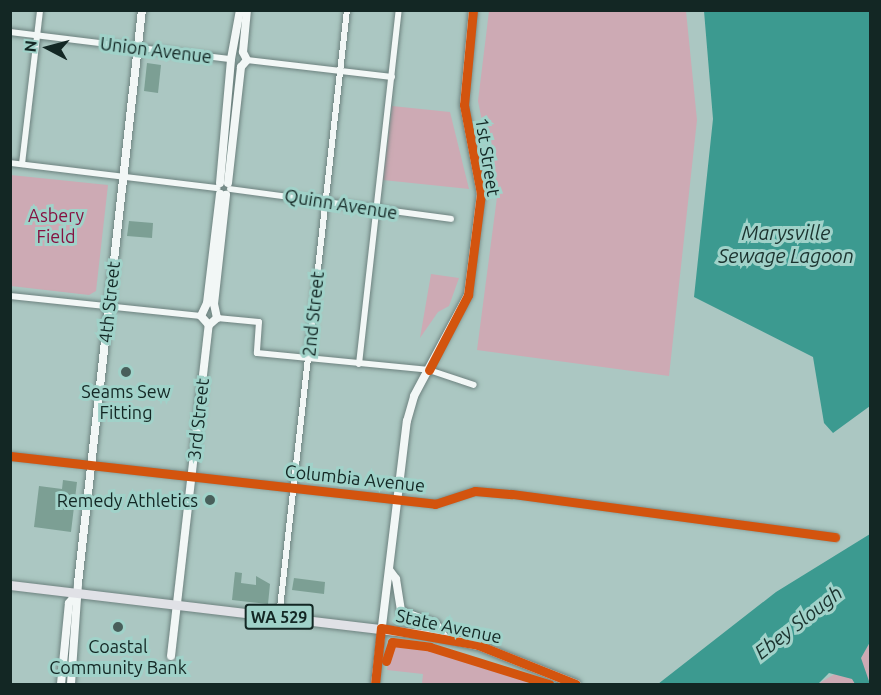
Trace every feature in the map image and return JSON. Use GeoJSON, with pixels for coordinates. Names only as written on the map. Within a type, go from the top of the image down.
{"type":"FeatureCollection","features":[{"type":"Feature","properties":{"kind":"main road","name":"State Avenue"},"geometry":{"type":"LineString","coordinates":[[10,585],[381,628],[445,638],[511,657],[576,684]]}},
{"type":"Feature","properties":{"kind":"street"},"geometry":{"type":"LineString","coordinates":[[22,164],[40,10]]}},
{"type":"Feature","properties":{"kind":"street","name":"4th Street"},"geometry":{"type":"LineString","coordinates":[[71,684],[76,593],[142,10]]}},
{"type":"Feature","properties":{"kind":"street"},"geometry":{"type":"LineString","coordinates":[[209,325],[216,314],[224,189],[238,59],[240,10]]}},
{"type":"Feature","properties":{"kind":"street"},"geometry":{"type":"LineString","coordinates":[[238,59],[247,10]]}},
{"type":"Feature","properties":{"kind":"street","name":"2nd Street"},"geometry":{"type":"LineString","coordinates":[[279,617],[347,10]]}},
{"type":"Feature","properties":{"kind":"street"},"geometry":{"type":"LineString","coordinates":[[359,364],[399,10]]}},
{"type":"Feature","properties":{"kind":"street","name":"1st Street"},"geometry":{"type":"LineString","coordinates":[[375,684],[407,421],[429,370],[468,295],[480,205],[464,105],[473,10]]}},
{"type":"Feature","properties":{"kind":"street","name":"Union Avenue"},"geometry":{"type":"LineString","coordinates":[[10,32],[392,77]]}},
{"type":"Feature","properties":{"kind":"street","name":"Quinn Avenue"},"geometry":{"type":"LineString","coordinates":[[10,163],[326,200],[451,219]]}},
{"type":"Feature","properties":{"kind":"street"},"geometry":{"type":"LineString","coordinates":[[209,325],[203,313],[224,189]]}},
{"type":"Feature","properties":{"kind":"street"},"geometry":{"type":"LineString","coordinates":[[10,296],[216,314],[259,322],[257,353],[429,370],[474,385]]}},
{"type":"Feature","properties":{"kind":"street","name":"3rd Street"},"geometry":{"type":"LineString","coordinates":[[171,656],[209,325]]}},
{"type":"Feature","properties":{"kind":"street","name":"Columbia Avenue"},"geometry":{"type":"LineString","coordinates":[[10,456],[435,504],[475,491],[512,494],[835,537]]}},
{"type":"Feature","properties":{"kind":"street"},"geometry":{"type":"LineString","coordinates":[[390,571],[396,579],[401,612],[436,624],[445,638]]}},
{"type":"Feature","properties":{"kind":"street","name":"4th Street"},"geometry":{"type":"LineString","coordinates":[[61,684],[69,603],[76,593]]}},
{"type":"Feature","properties":{"kind":"green space"},"geometry":{"type":"Polygon","coordinates":[[[489,11],[686,11],[697,120],[669,376],[477,350],[497,197],[478,101],[489,11]]]}},
{"type":"Feature","properties":{"kind":"green space"},"geometry":{"type":"Polygon","coordinates":[[[392,106],[450,112],[469,189],[383,180],[392,106]]]}},
{"type":"Feature","properties":{"kind":"green space","name":"Asbery Field"},"geometry":{"type":"Polygon","coordinates":[[[11,175],[108,185],[96,291],[89,295],[11,286],[11,175]]]}},
{"type":"Feature","properties":{"kind":"green space"},"geometry":{"type":"Polygon","coordinates":[[[431,274],[459,278],[449,306],[438,312],[420,338],[431,274]]]}},
{"type":"Feature","properties":{"kind":"green space"},"geometry":{"type":"Polygon","coordinates":[[[870,642],[870,684],[818,684],[861,658],[870,642]]]}},
{"type":"Feature","properties":{"kind":"green space"},"geometry":{"type":"Polygon","coordinates":[[[395,644],[462,653],[512,672],[529,684],[422,684],[423,674],[387,670],[389,652],[395,644]]]}},
{"type":"Feature","properties":{"kind":"water","name":"Marysville Sewage Lagoon"},"geometry":{"type":"Polygon","coordinates":[[[704,11],[870,11],[870,406],[833,433],[824,423],[813,357],[694,297],[713,119],[704,11]]]}},
{"type":"Feature","properties":{"kind":"water","name":"Ebey Slough"},"geometry":{"type":"Polygon","coordinates":[[[870,534],[870,642],[861,658],[870,684],[855,684],[852,679],[829,673],[818,684],[658,684],[776,592],[870,534]]]}},
{"type":"Feature","properties":{"kind":"building"},"geometry":{"type":"Polygon","coordinates":[[[147,63],[161,65],[158,93],[144,91],[147,63]]]}},
{"type":"Feature","properties":{"kind":"building"},"geometry":{"type":"Polygon","coordinates":[[[129,221],[153,223],[152,238],[127,236],[129,221]]]}},
{"type":"Feature","properties":{"kind":"building"},"geometry":{"type":"Polygon","coordinates":[[[63,480],[77,482],[71,532],[34,527],[39,486],[62,489],[63,480]]]}},
{"type":"Feature","properties":{"kind":"building"},"geometry":{"type":"Polygon","coordinates":[[[235,572],[242,573],[241,583],[256,585],[256,576],[270,584],[268,604],[232,600],[235,572]]]}},
{"type":"Feature","properties":{"kind":"building"},"geometry":{"type":"Polygon","coordinates":[[[294,578],[325,582],[324,594],[292,590],[294,578]]]}},
{"type":"Feature","properties":{"kind":"cycle path"},"geometry":{"type":"LineString","coordinates":[[429,370],[468,295],[481,194],[464,105],[473,10]]}},
{"type":"Feature","properties":{"kind":"cycle path"},"geometry":{"type":"LineString","coordinates":[[10,456],[435,504],[475,491],[512,494],[835,537]]}},
{"type":"Feature","properties":{"kind":"cycle path"},"geometry":{"type":"LineString","coordinates":[[375,684],[381,628],[478,645],[576,684]]}},
{"type":"Feature","properties":{"kind":"cycle path"},"geometry":{"type":"LineString","coordinates":[[386,661],[392,642],[430,647],[549,684]]}},
{"type":"Feature","properties":{"kind":"place","name":"Seams Sew Fitting"},"geometry":{"type":"Point","coordinates":[126,372]}},
{"type":"Feature","properties":{"kind":"place","name":"Remedy Athletics"},"geometry":{"type":"Point","coordinates":[210,500]}},
{"type":"Feature","properties":{"kind":"place","name":"Coastal Community Bank"},"geometry":{"type":"Point","coordinates":[118,627]}}]}
